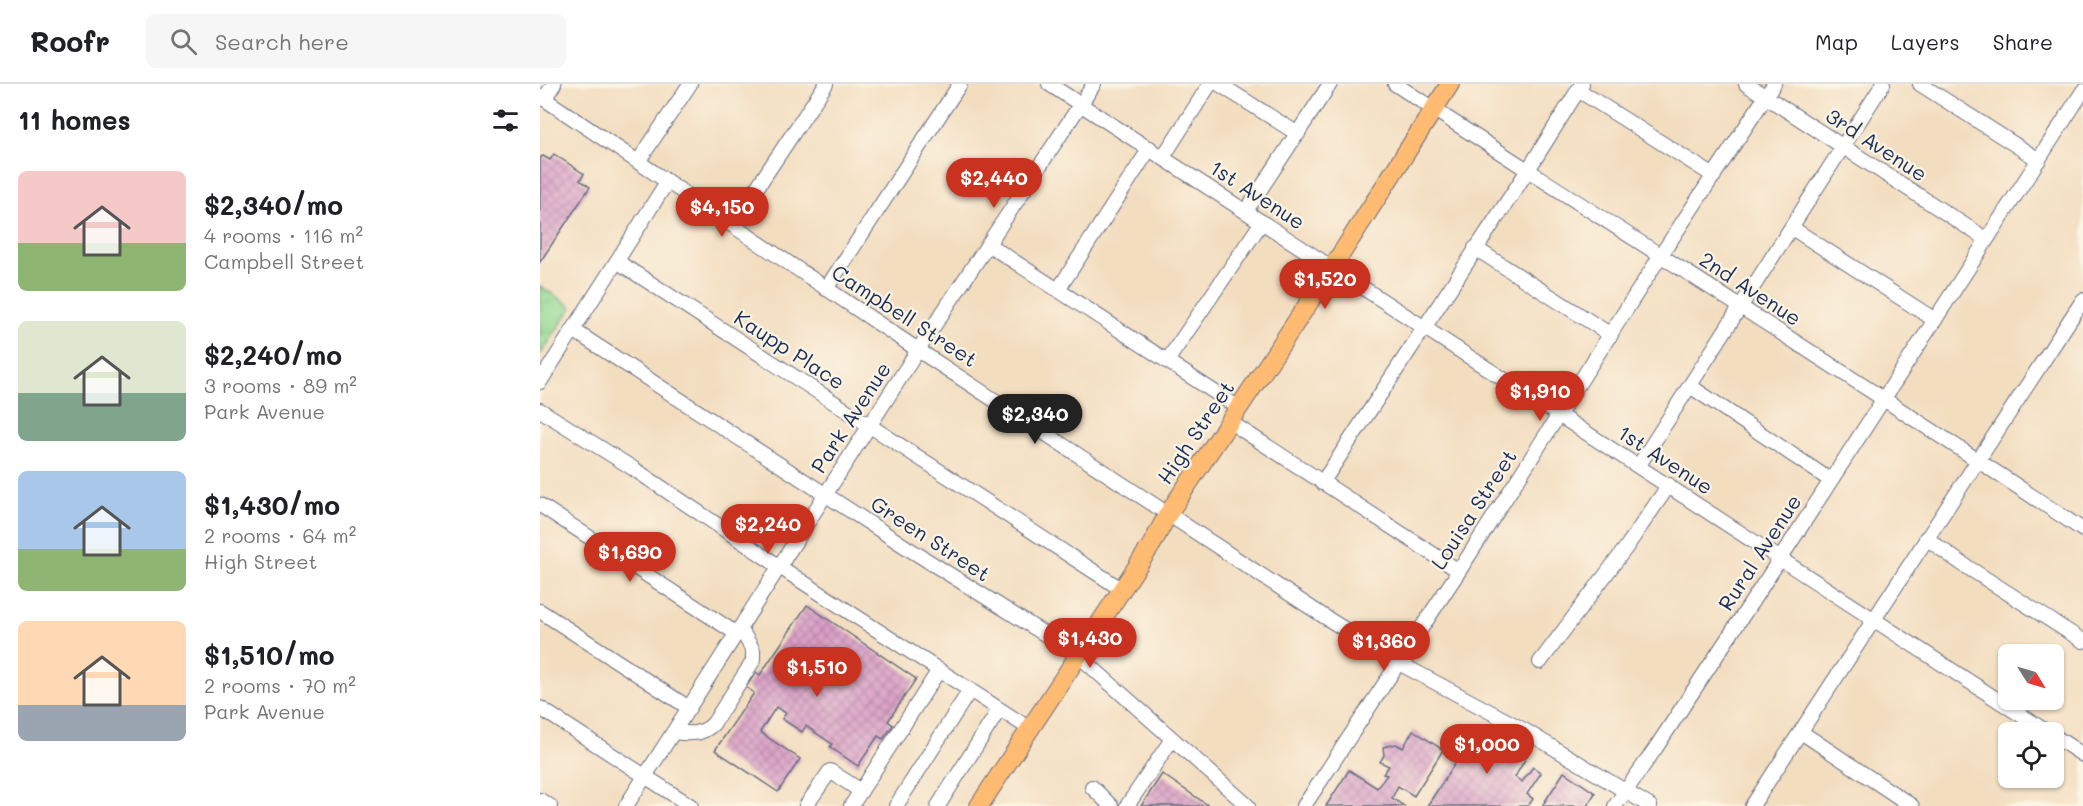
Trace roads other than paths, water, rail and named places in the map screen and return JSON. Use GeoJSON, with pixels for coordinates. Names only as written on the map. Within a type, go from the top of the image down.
{"type":"FeatureCollection","features":[{"type":"Feature","properties":{"kind":"main road","name":"High Street"},"geometry":{"type":"LineString","coordinates":[[979,806],[1450,84]]}},
{"type":"Feature","properties":{"kind":"street"},"geometry":{"type":"LineString","coordinates":[[542,98],[554,84]]}},
{"type":"Feature","properties":{"kind":"street"},"geometry":{"type":"LineString","coordinates":[[638,162],[690,84]]}},
{"type":"Feature","properties":{"kind":"street"},"geometry":{"type":"LineString","coordinates":[[732,225],[826,84]]}},
{"type":"Feature","properties":{"kind":"street"},"geometry":{"type":"LineString","coordinates":[[826,289],[960,84]]}},
{"type":"Feature","properties":{"kind":"street","name":"1st Avenue"},"geometry":{"type":"LineString","coordinates":[[1049,84],[2032,722]]}},
{"type":"Feature","properties":{"kind":"street","name":"Park Avenue"},"geometry":{"type":"LineString","coordinates":[[626,806],[918,350],[1094,84]]}},
{"type":"Feature","properties":{"kind":"street"},"geometry":{"type":"LineString","coordinates":[[1163,157],[1210,84]]}},
{"type":"Feature","properties":{"kind":"street"},"geometry":{"type":"LineString","coordinates":[[1220,84],[1299,134]]}},
{"type":"Feature","properties":{"kind":"street"},"geometry":{"type":"LineString","coordinates":[[1245,211],[1299,134],[1330,84]]}},
{"type":"Feature","properties":{"kind":"street","name":"2nd Avenue"},"geometry":{"type":"LineString","coordinates":[[1395,84],[1742,306],[2083,530]]}},
{"type":"Feature","properties":{"kind":"street","name":"3rd Avenue"},"geometry":{"type":"LineString","coordinates":[[1746,84],[1986,239]]}},
{"type":"Feature","properties":{"kind":"street","name":"Louisa Street"},"geometry":{"type":"LineString","coordinates":[[1304,806],[1774,84]]}},
{"type":"Feature","properties":{"kind":"street"},"geometry":{"type":"LineString","coordinates":[[1639,465],[1883,84]]}},
{"type":"Feature","properties":{"kind":"street"},"geometry":{"type":"LineString","coordinates":[[1920,84],[2039,160]]}},
{"type":"Feature","properties":{"kind":"street"},"geometry":{"type":"LineString","coordinates":[[1322,483],[1580,87],[1714,176]]}},
{"type":"Feature","properties":{"kind":"street","name":"Rural Avenue"},"geometry":{"type":"LineString","coordinates":[[1615,806],[1656,749],[2083,91]]}},
{"type":"Feature","properties":{"kind":"street","name":"Campbell Street"},"geometry":{"type":"LineString","coordinates":[[542,98],[918,350],[1325,617],[1397,662],[1524,730],[1650,806]]}},
{"type":"Feature","properties":{"kind":"street"},"geometry":{"type":"LineString","coordinates":[[1058,290],[1150,148]]}},
{"type":"Feature","properties":{"kind":"street"},"geometry":{"type":"LineString","coordinates":[[540,382],[667,182]]}},
{"type":"Feature","properties":{"kind":"street"},"geometry":{"type":"LineString","coordinates":[[1167,361],[1262,222]]}},
{"type":"Feature","properties":{"kind":"street"},"geometry":{"type":"LineString","coordinates":[[1792,228],[1935,320]]}},
{"type":"Feature","properties":{"kind":"street"},"geometry":{"type":"LineString","coordinates":[[989,245],[1167,361],[1322,483],[1459,571]]}},
{"type":"Feature","properties":{"kind":"street"},"geometry":{"type":"LineString","coordinates":[[1475,248],[1611,334]]}},
{"type":"Feature","properties":{"kind":"street","name":"Kaupp Place"},"geometry":{"type":"LineString","coordinates":[[618,262],[1121,589]]}},
{"type":"Feature","properties":{"kind":"street"},"geometry":{"type":"LineString","coordinates":[[1752,806],[2083,300]]}},
{"type":"Feature","properties":{"kind":"street","name":"Green Street"},"geometry":{"type":"LineString","coordinates":[[573,330],[928,562],[1078,655],[1248,806]]}},
{"type":"Feature","properties":{"kind":"street"},"geometry":{"type":"LineString","coordinates":[[1690,386],[1830,480]]}},
{"type":"Feature","properties":{"kind":"street"},"geometry":{"type":"LineString","coordinates":[[540,410],[634,469],[1030,729]]}},
{"type":"Feature","properties":{"kind":"street"},"geometry":{"type":"LineString","coordinates":[[1540,662],[1625,549],[1669,485]]}},
{"type":"Feature","properties":{"kind":"street"},"geometry":{"type":"LineString","coordinates":[[540,505],[738,631],[753,650],[753,661],[713,724],[707,730],[689,734],[674,732]]}},
{"type":"Feature","properties":{"kind":"street"},"geometry":{"type":"LineString","coordinates":[[1926,538],[2083,641]]}},
{"type":"Feature","properties":{"kind":"street"},"geometry":{"type":"LineString","coordinates":[[540,611],[689,708]]}},
{"type":"Feature","properties":{"kind":"street"},"geometry":{"type":"LineString","coordinates":[[851,806],[939,670]]}},
{"type":"Feature","properties":{"kind":"street"},"geometry":{"type":"LineString","coordinates":[[896,806],[970,690]]}},
{"type":"Feature","properties":{"kind":"street"},"geometry":{"type":"LineString","coordinates":[[540,708],[690,806]]}},
{"type":"Feature","properties":{"kind":"street"},"geometry":{"type":"LineString","coordinates":[[938,806],[999,710]]}},
{"type":"Feature","properties":{"kind":"street"},"geometry":{"type":"LineString","coordinates":[[1801,732],[1912,806]]}},
{"type":"Feature","properties":{"kind":"street"},"geometry":{"type":"LineString","coordinates":[[1127,806],[1172,739]]}},
{"type":"Feature","properties":{"kind":"street"},"geometry":{"type":"LineString","coordinates":[[2064,743],[2083,755]]}},
{"type":"Feature","properties":{"kind":"street"},"geometry":{"type":"LineString","coordinates":[[806,806],[830,771],[861,791]]}},
{"type":"Feature","properties":{"kind":"street"},"geometry":{"type":"LineString","coordinates":[[1092,787],[1111,806]]}},
{"type":"Feature","properties":{"kind":"street"},"geometry":{"type":"LineString","coordinates":[[540,800],[550,806]]}}]}
